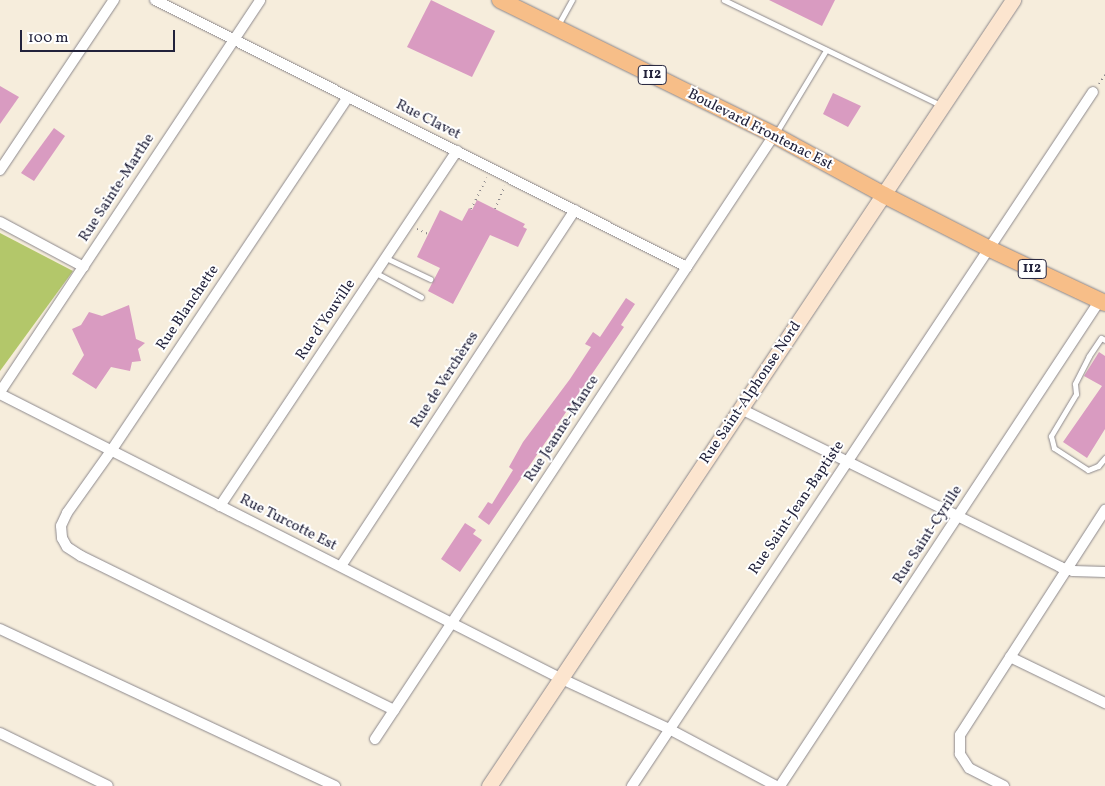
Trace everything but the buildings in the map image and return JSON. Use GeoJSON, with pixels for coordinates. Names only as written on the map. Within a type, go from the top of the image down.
{"type":"FeatureCollection","features":[{"type":"Feature","properties":{"kind":"main road","name":"Boulevard Frontenac Est"},"geometry":{"type":"LineString","coordinates":[[500,0],[774,136],[884,195]]}},
{"type":"Feature","properties":{"kind":"main road","name":"Rue Saint-Alphonse Nord"},"geometry":{"type":"LineString","coordinates":[[489,786],[1013,0]]}},
{"type":"Feature","properties":{"kind":"main road","name":"112"},"geometry":{"type":"LineString","coordinates":[[884,195],[990,249],[1102,302]]}},
{"type":"Feature","properties":{"kind":"street"},"geometry":{"type":"LineString","coordinates":[[0,170],[114,0]]}},
{"type":"Feature","properties":{"kind":"street","name":"Rue Clavet"},"geometry":{"type":"LineString","coordinates":[[155,0],[687,267]]}},
{"type":"Feature","properties":{"kind":"street","name":"Rue Sainte-Marthe"},"geometry":{"type":"LineString","coordinates":[[0,393],[260,0]]}},
{"type":"Feature","properties":{"kind":"street","name":"Rue Saint-Jean-Baptiste"},"geometry":{"type":"LineString","coordinates":[[632,786],[1093,92]]}},
{"type":"Feature","properties":{"kind":"street","name":"Rue Blanchette"},"geometry":{"type":"LineString","coordinates":[[348,97],[110,451],[66,513],[61,526],[62,538],[67,547],[81,556],[394,710]]}},
{"type":"Feature","properties":{"kind":"street","name":"Rue Jeanne-Mance"},"geometry":{"type":"LineString","coordinates":[[375,739],[774,136]]}},
{"type":"Feature","properties":{"kind":"street","name":"Rue d'Youville"},"geometry":{"type":"LineString","coordinates":[[220,506],[457,151]]}},
{"type":"Feature","properties":{"kind":"street","name":"Rue de Verchères"},"geometry":{"type":"LineString","coordinates":[[341,566],[575,210]]}},
{"type":"Feature","properties":{"kind":"street"},"geometry":{"type":"LineString","coordinates":[[0,222],[84,267]]}},
{"type":"Feature","properties":{"kind":"street","name":"Rue Saint-Cyrille"},"geometry":{"type":"LineString","coordinates":[[780,786],[1102,302]]}},
{"type":"Feature","properties":{"kind":"street","name":"Rue Turcotte Est"},"geometry":{"type":"LineString","coordinates":[[0,393],[110,451],[562,679],[670,729],[776,786]]}},
{"type":"Feature","properties":{"kind":"street"},"geometry":{"type":"LineString","coordinates":[[741,409],[1067,570],[1105,572]]}},
{"type":"Feature","properties":{"kind":"street"},"geometry":{"type":"LineString","coordinates":[[1004,786],[969,768],[963,760],[958,746],[960,735],[1105,510]]}},
{"type":"Feature","properties":{"kind":"street"},"geometry":{"type":"LineString","coordinates":[[0,628],[335,786]]}},
{"type":"Feature","properties":{"kind":"street"},"geometry":{"type":"LineString","coordinates":[[1010,658],[1105,703]]}},
{"type":"Feature","properties":{"kind":"street"},"geometry":{"type":"LineString","coordinates":[[0,733],[108,786]]}},
{"type":"Feature","properties":{"kind":"lane"},"geometry":{"type":"LineString","coordinates":[[556,28],[572,0]]}},
{"type":"Feature","properties":{"kind":"lane"},"geometry":{"type":"LineString","coordinates":[[724,0],[942,107]]}},
{"type":"Feature","properties":{"kind":"lane"},"geometry":{"type":"LineString","coordinates":[[774,136],[826,50]]}},
{"type":"Feature","properties":{"kind":"lane"},"geometry":{"type":"LineString","coordinates":[[386,258],[430,280]]}},
{"type":"Feature","properties":{"kind":"lane"},"geometry":{"type":"LineString","coordinates":[[376,273],[421,297]]}},
{"type":"Feature","properties":{"kind":"lane"},"geometry":{"type":"LineString","coordinates":[[1105,340],[1101,338],[1089,356],[1075,384],[1076,394],[1051,436],[1054,448],[1088,470],[1098,466],[1105,458]]}},
{"type":"Feature","properties":{"kind":"path"},"geometry":{"type":"LineString","coordinates":[[471,209],[492,169]]}},
{"type":"Feature","properties":{"kind":"path"},"geometry":{"type":"LineString","coordinates":[[495,209],[509,178]]}},
{"type":"Feature","properties":{"kind":"path"},"geometry":{"type":"LineString","coordinates":[[408,224],[428,234]]}},
{"type":"Feature","properties":{"kind":"green space"},"geometry":{"type":"Polygon","coordinates":[[[0,233],[73,271],[0,371],[0,233]]]}}]}
